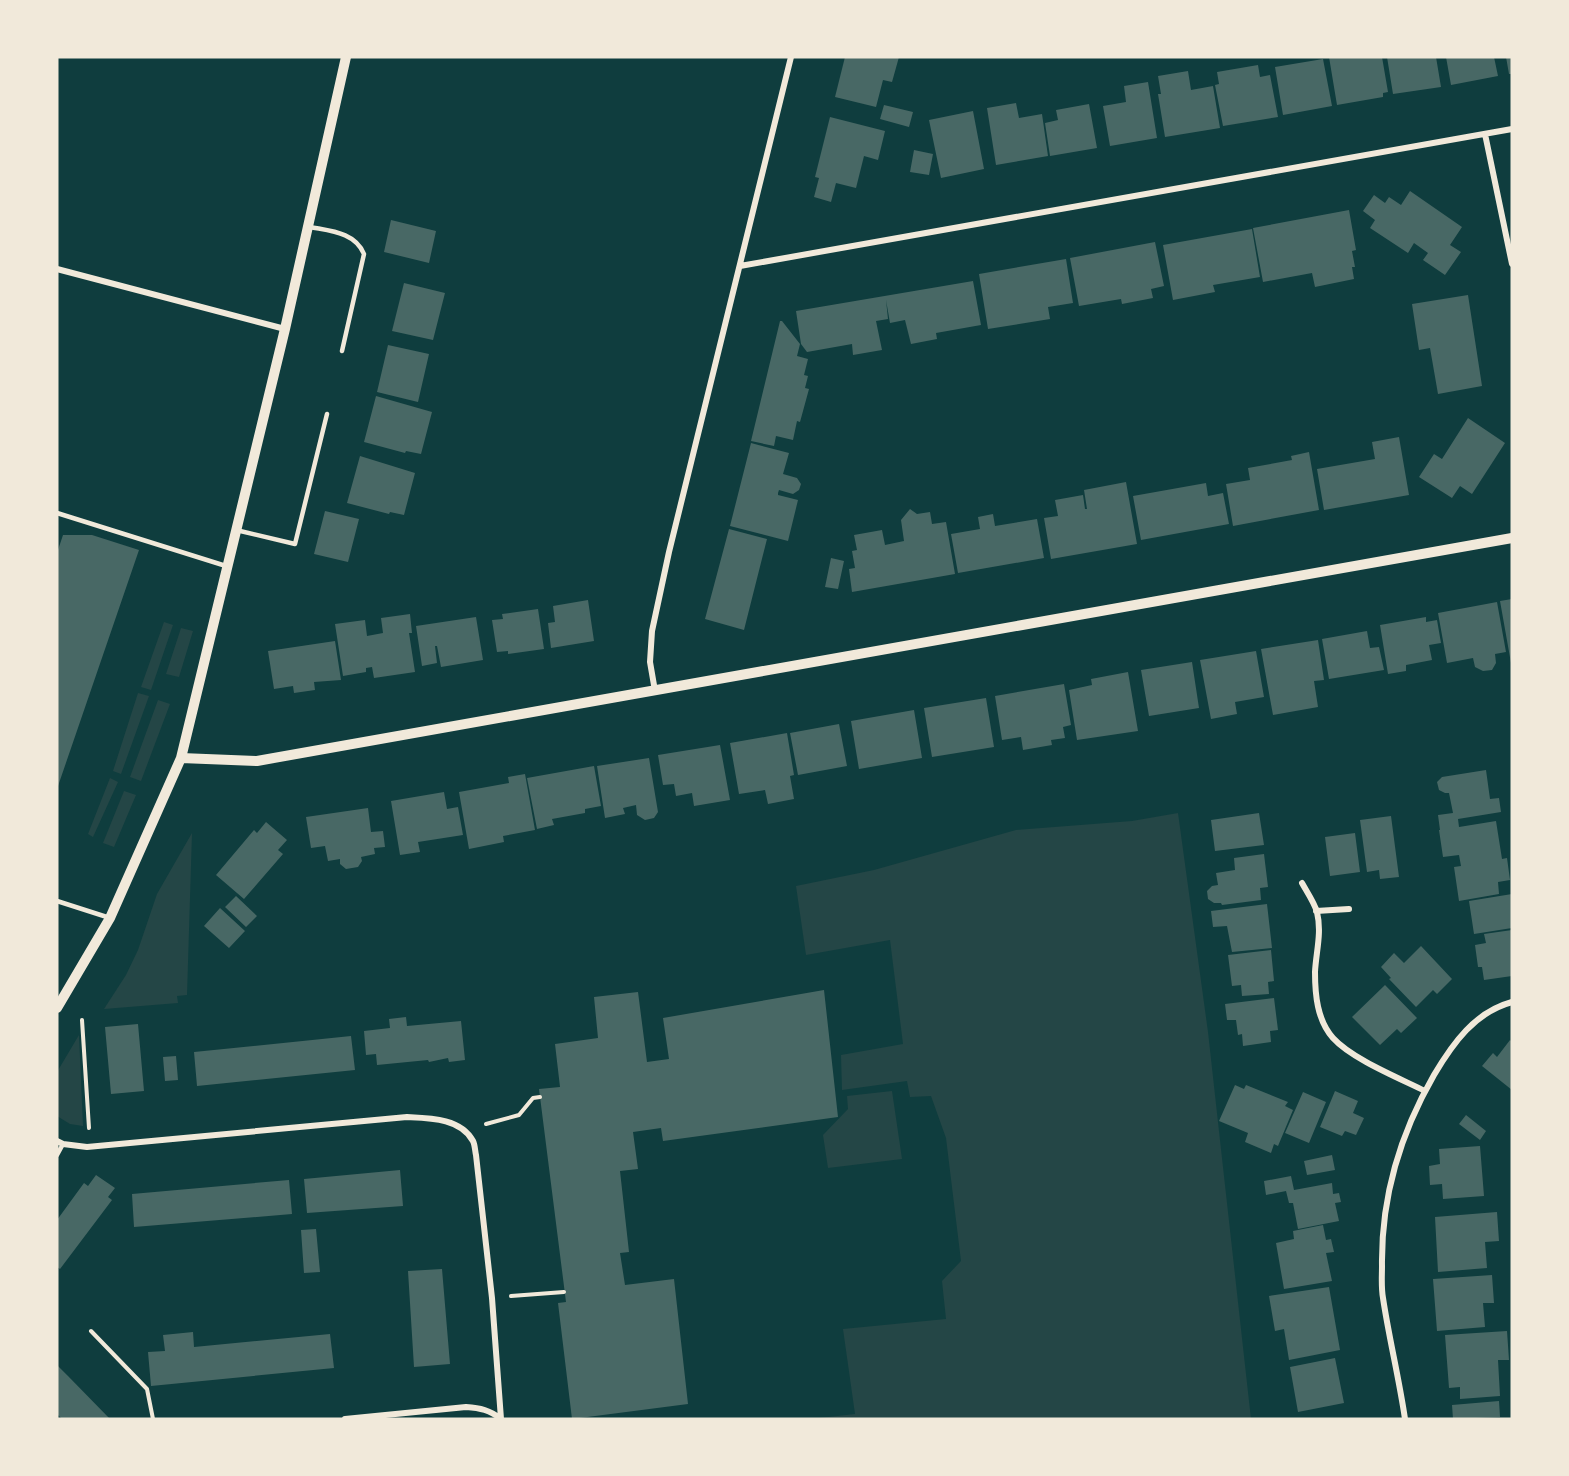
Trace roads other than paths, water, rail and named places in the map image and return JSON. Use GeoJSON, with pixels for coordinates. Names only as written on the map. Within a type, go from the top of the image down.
{"type":"FeatureCollection","features":[{"type":"Feature","properties":{"kind":"street"},"geometry":{"type":"LineString","coordinates":[[57,1008],[110,918],[181,758],[285,329],[346,57]]}},
{"type":"Feature","properties":{"kind":"street"},"geometry":{"type":"LineString","coordinates":[[656,691],[650,662],[652,631],[669,552],[791,57]]}},
{"type":"Feature","properties":{"kind":"street"},"geometry":{"type":"LineString","coordinates":[[740,266],[1512,129]]}},
{"type":"Feature","properties":{"kind":"street"},"geometry":{"type":"LineString","coordinates":[[1485,134],[1512,264]]}},
{"type":"Feature","properties":{"kind":"street"},"geometry":{"type":"LineString","coordinates":[[57,268],[285,329]]}},
{"type":"Feature","properties":{"kind":"street"},"geometry":{"type":"LineString","coordinates":[[181,758],[257,761],[1512,538]]}},
{"type":"Feature","properties":{"kind":"street"},"geometry":{"type":"LineString","coordinates":[[1302,883],[1316,911],[1319,930],[1315,970],[1316,992],[1318,1008],[1324,1023],[1333,1038],[1350,1052],[1425,1091]]}},
{"type":"Feature","properties":{"kind":"street"},"geometry":{"type":"LineString","coordinates":[[1316,911],[1349,909]]}},
{"type":"Feature","properties":{"kind":"street"},"geometry":{"type":"LineString","coordinates":[[1405,1419],[1382,1295],[1382,1244],[1386,1201],[1394,1165],[1404,1136],[1425,1091],[1447,1053],[1482,1015],[1512,1002]]}},
{"type":"Feature","properties":{"kind":"street"},"geometry":{"type":"LineString","coordinates":[[60,1143],[87,1147],[407,1117],[449,1122],[464,1130],[473,1141],[492,1298],[501,1419]]}},
{"type":"Feature","properties":{"kind":"street"},"geometry":{"type":"LineString","coordinates":[[345,1419],[466,1407],[482,1408],[501,1419]]}},
{"type":"Feature","properties":{"kind":"lane"},"geometry":{"type":"LineString","coordinates":[[308,226],[354,238],[364,254],[342,351]]}},
{"type":"Feature","properties":{"kind":"lane"},"geometry":{"type":"LineString","coordinates":[[237,530],[295,544],[327,414]]}},
{"type":"Feature","properties":{"kind":"lane"},"geometry":{"type":"LineString","coordinates":[[57,513],[228,566]]}},
{"type":"Feature","properties":{"kind":"lane"},"geometry":{"type":"LineString","coordinates":[[57,901],[110,918]]}},
{"type":"Feature","properties":{"kind":"lane"},"geometry":{"type":"LineString","coordinates":[[57,1155],[60,1143]]}}]}
